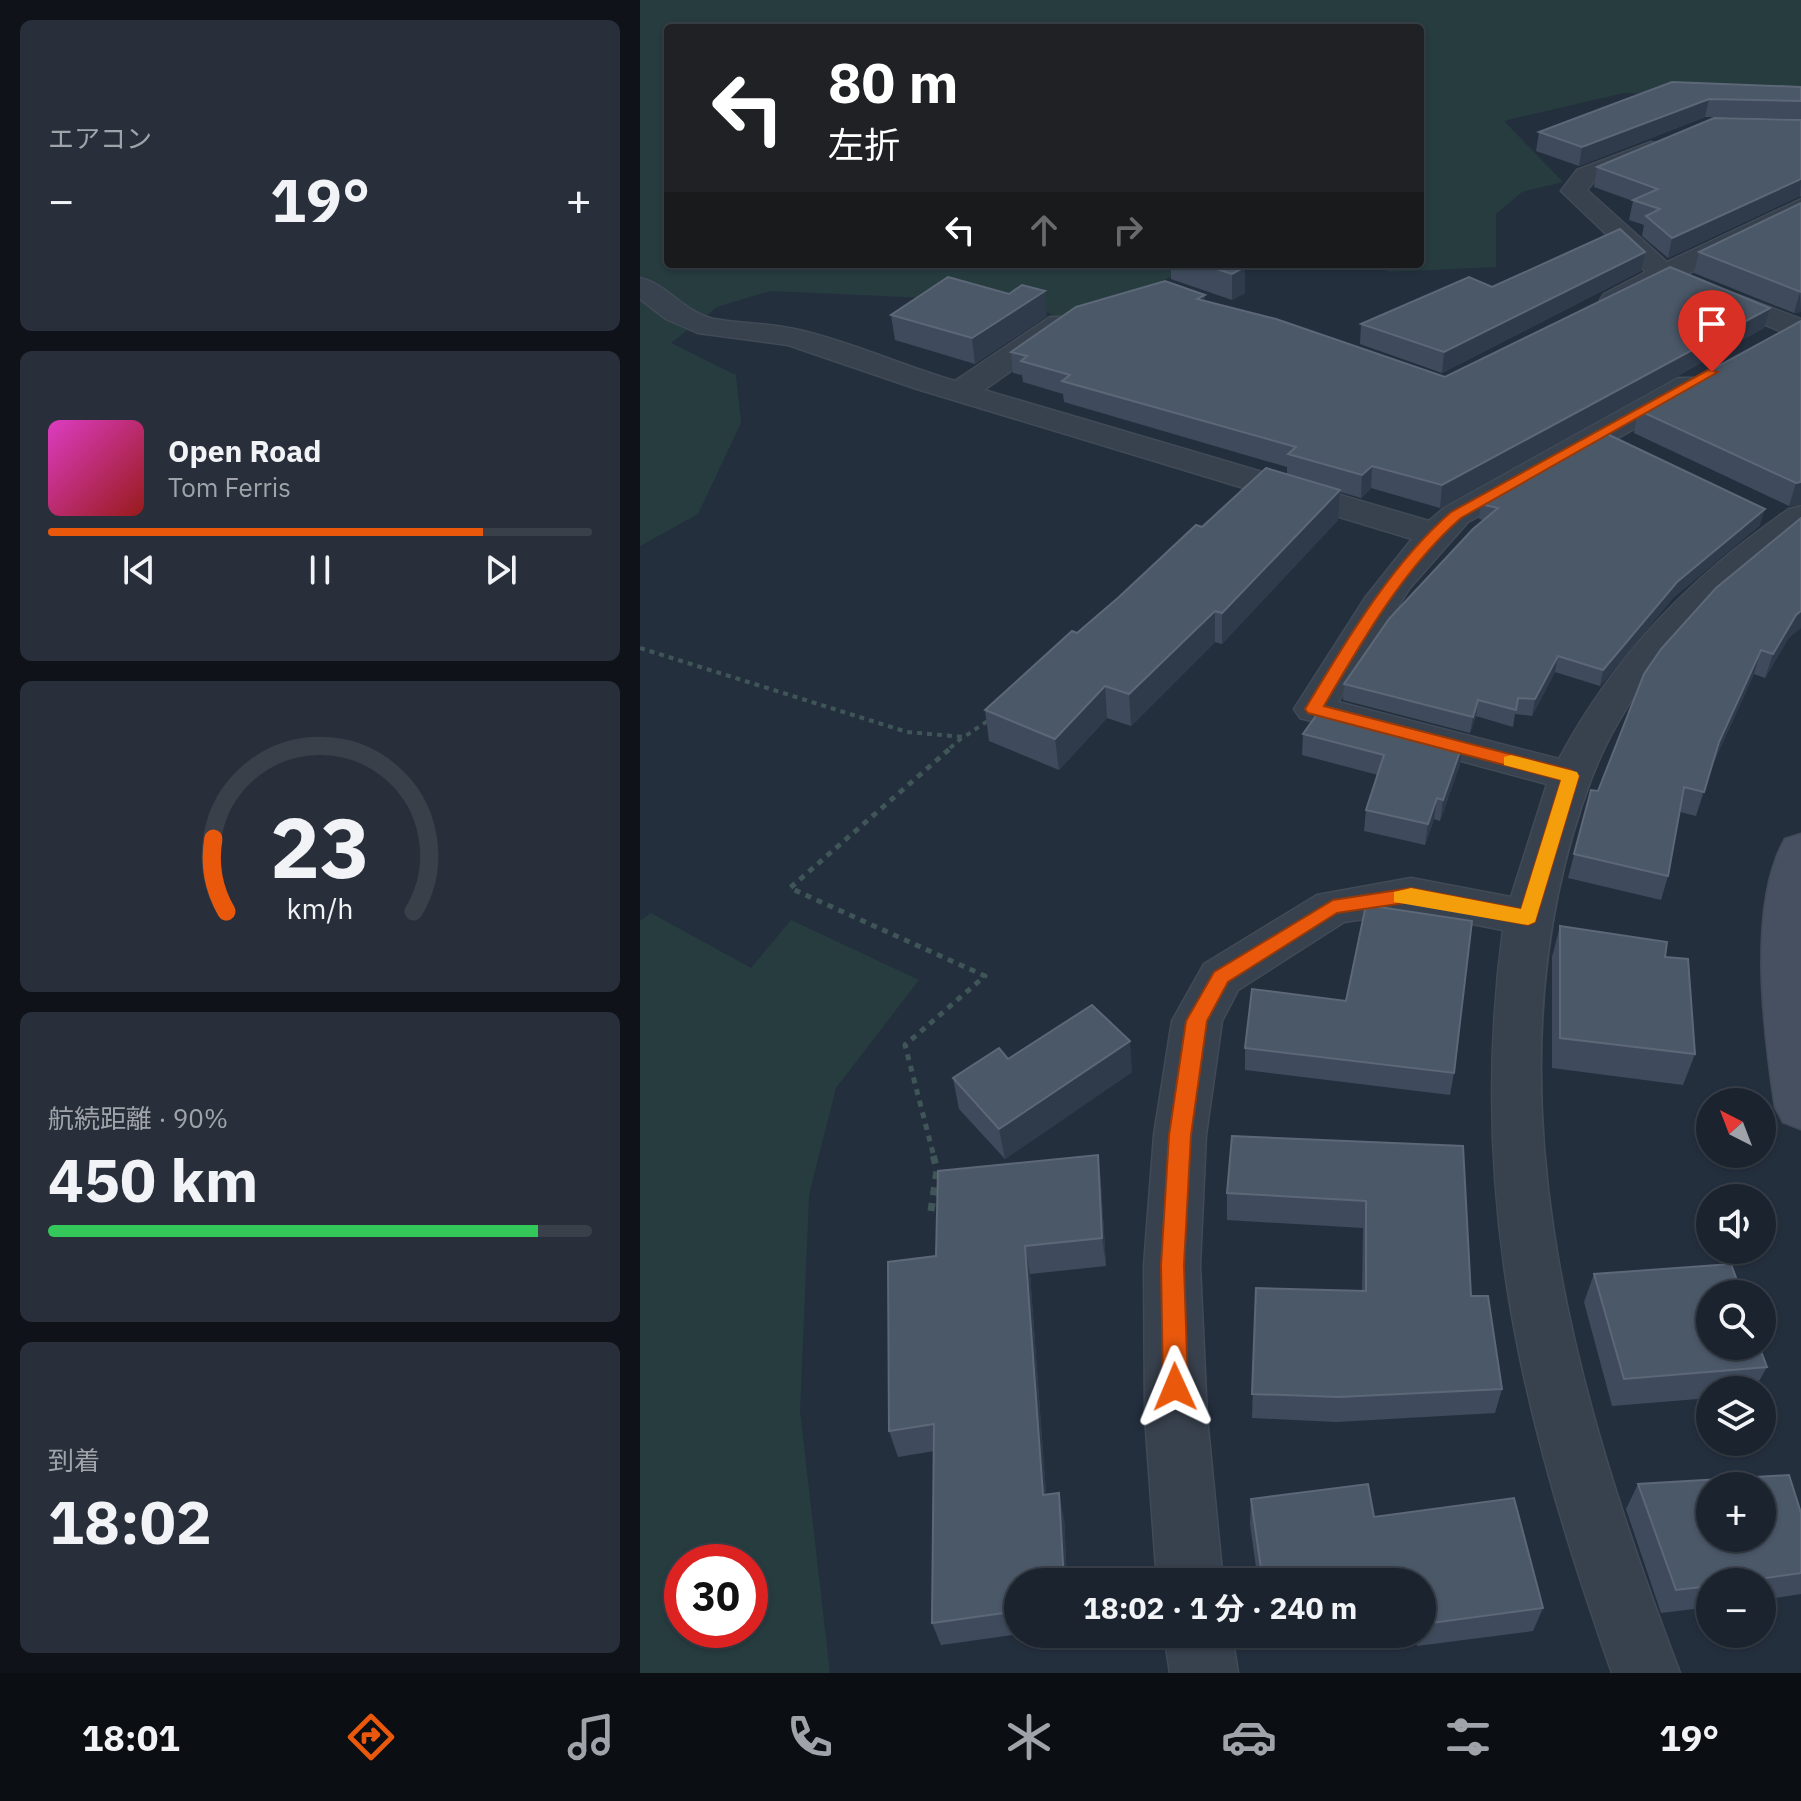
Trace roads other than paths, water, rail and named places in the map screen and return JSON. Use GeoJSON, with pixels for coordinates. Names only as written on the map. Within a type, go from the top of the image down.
{"type":"FeatureCollection","features":[{"type":"Feature","properties":{"kind":"street"},"geometry":{"type":"LineString","coordinates":[[1679,137],[1586,175],[1573,191],[1664,274],[1788,331]]}},
{"type":"Feature","properties":{"kind":"street"},"geometry":{"type":"LineString","coordinates":[[1595,309],[1801,207]]}},
{"type":"Feature","properties":{"kind":"street"},"geometry":{"type":"LineString","coordinates":[[640,286],[676,313],[708,327],[762,330],[797,338],[960,392],[1434,534]]}},
{"type":"Feature","properties":{"kind":"street"},"geometry":{"type":"LineString","coordinates":[[960,392],[1066,319],[1081,314]]}},
{"type":"Feature","properties":{"kind":"street"},"geometry":{"type":"LineString","coordinates":[[1571,776],[1314,709],[1354,641],[1434,534],[1456,515],[1712,372]]}},
{"type":"Feature","properties":{"kind":"street"},"geometry":{"type":"LineString","coordinates":[[1602,433],[1642,452]]}},
{"type":"Feature","properties":{"kind":"street"},"geometry":{"type":"LineString","coordinates":[[1646,1673],[1610,1577],[1562,1419],[1534,1280],[1519,1159],[1515,1070],[1519,990],[1528,917],[1571,776],[1595,726],[1654,640],[1707,585],[1785,516]]}},
{"type":"Feature","properties":{"kind":"street"},"geometry":{"type":"LineString","coordinates":[[1801,850],[1787,940],[1786,1021],[1801,1107]]}},
{"type":"Feature","properties":{"kind":"street"},"geometry":{"type":"LineString","coordinates":[[1189,1568],[1176,1417],[1172,1265],[1180,1135],[1197,1021],[1221,977],[1333,907],[1411,895],[1528,917]]}},
{"type":"Feature","properties":{"kind":"street"},"geometry":{"type":"LineString","coordinates":[[1200,1648],[1204,1673]]}}]}
